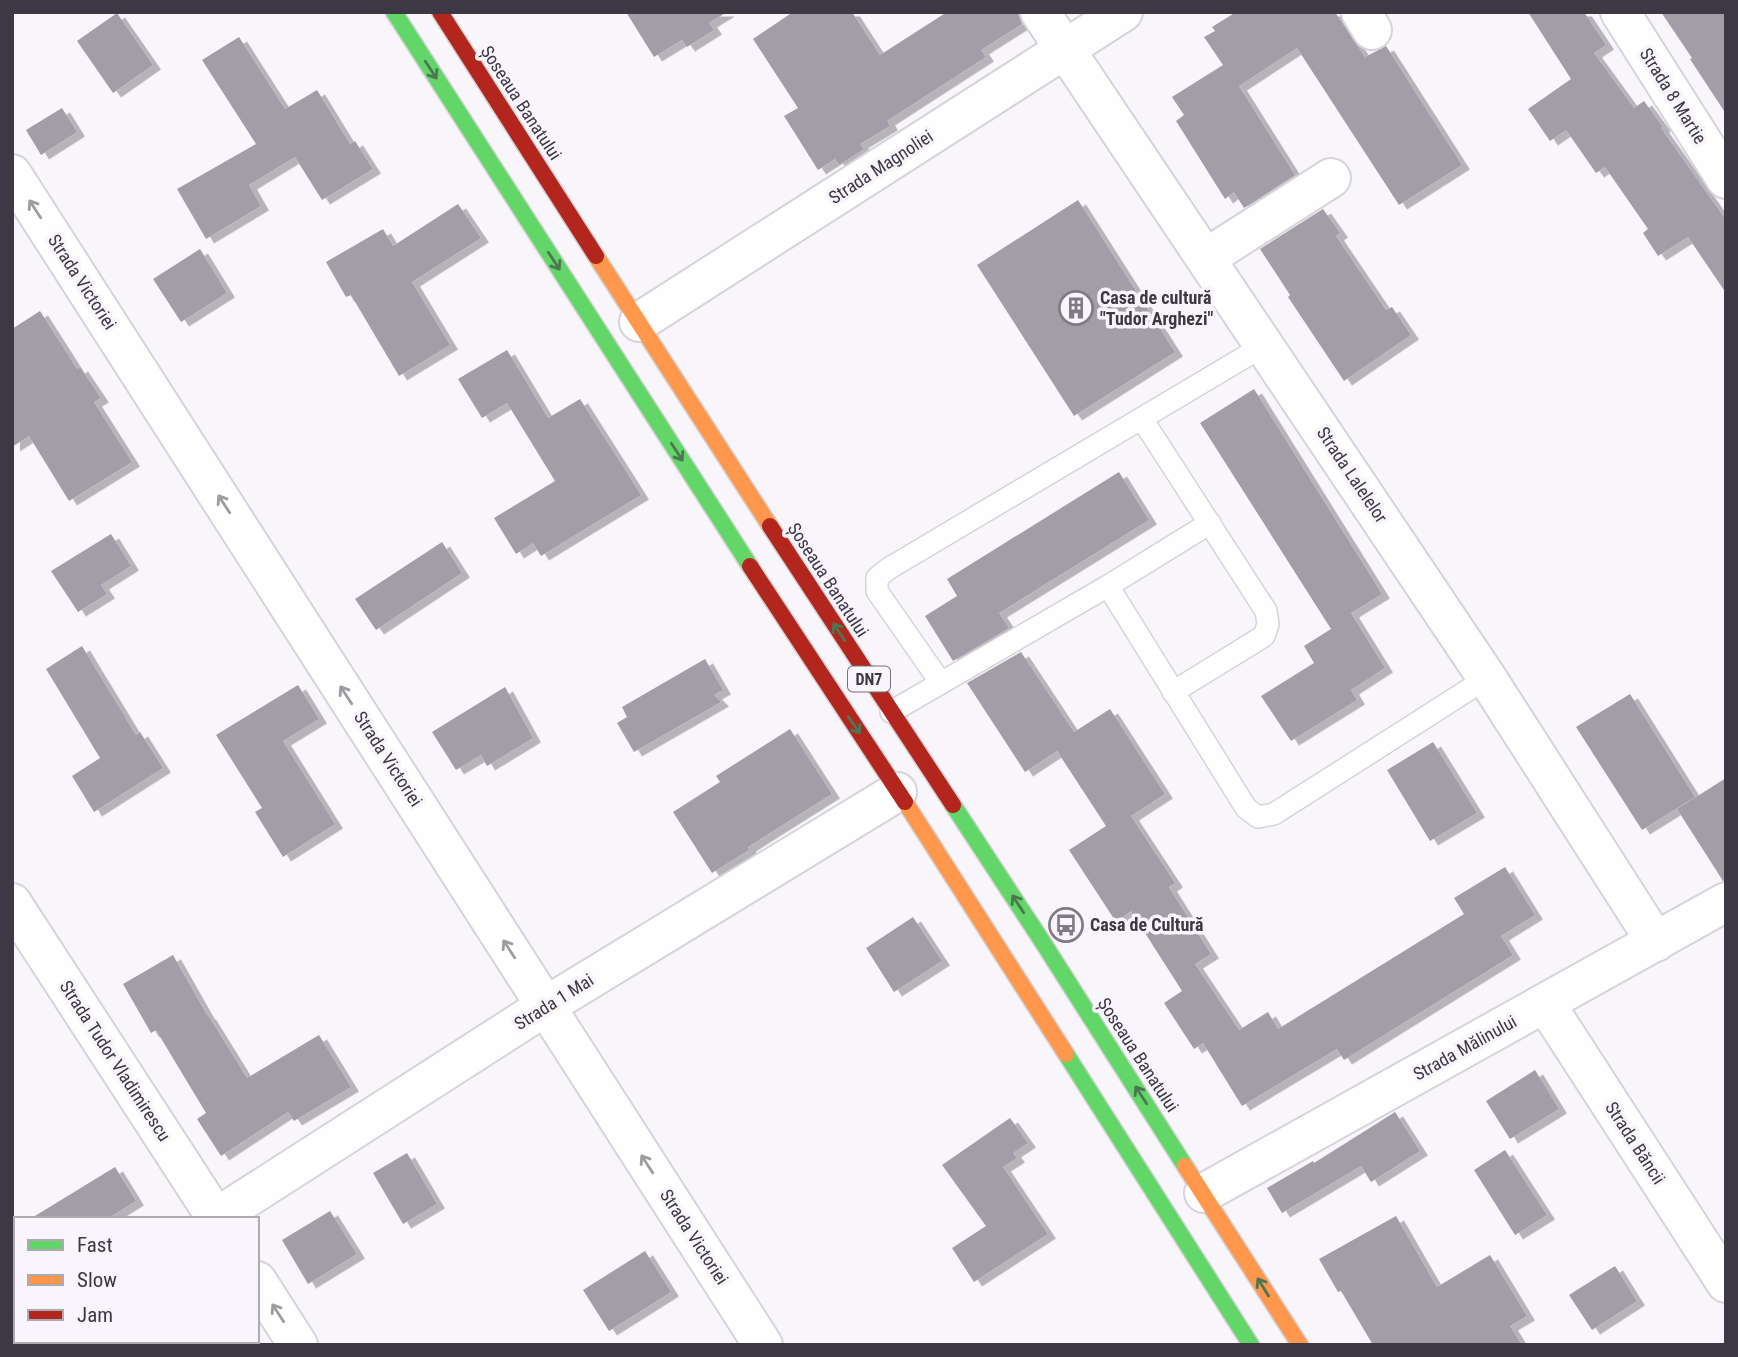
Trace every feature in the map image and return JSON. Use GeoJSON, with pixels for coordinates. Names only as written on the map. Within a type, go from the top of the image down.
{"type":"FeatureCollection","features":[{"type":"Feature","properties":{"kind":"main road","name":"DN7"},"geometry":{"type":"LineString","coordinates":[[394,12],[798,641],[932,843],[1251,1345]]}},
{"type":"Feature","properties":{"kind":"main road","name":"Șoseaua Banatului"},"geometry":{"type":"LineString","coordinates":[[440,12],[752,499],[1042,941],[1300,1345]]}},
{"type":"Feature","properties":{"kind":"street","name":"Strada Lalelelor"},"geometry":{"type":"LineString","coordinates":[[1040,12],[1487,677],[1656,942]]}},
{"type":"Feature","properties":{"kind":"street","name":"Strada Magnoliei"},"geometry":{"type":"LineString","coordinates":[[639,322],[1123,12]]}},
{"type":"Feature","properties":{"kind":"street","name":"Strada 8 Martie"},"geometry":{"type":"LineString","coordinates":[[1620,12],[1726,179]]}},
{"type":"Feature","properties":{"kind":"street","name":"Strada Victoriei"},"geometry":{"type":"LineString","coordinates":[[12,174],[763,1345]]}},
{"type":"Feature","properties":{"kind":"street"},"geometry":{"type":"LineString","coordinates":[[1206,258],[1331,178]]}},
{"type":"Feature","properties":{"kind":"street","name":"Strada 1 Mai"},"geometry":{"type":"LineString","coordinates":[[218,1217],[546,1006],[897,792]]}},
{"type":"Feature","properties":{"kind":"street","name":"Strada Mălinului"},"geometry":{"type":"LineString","coordinates":[[1204,1193],[1726,902]]}},
{"type":"Feature","properties":{"kind":"street","name":"Strada Tudor Vladimirescu"},"geometry":{"type":"LineString","coordinates":[[12,903],[215,1217]]}},
{"type":"Feature","properties":{"kind":"street","name":"Strada Băncii"},"geometry":{"type":"LineString","coordinates":[[1545,1003],[1726,1283]]}},
{"type":"Feature","properties":{"kind":"street"},"geometry":{"type":"LineString","coordinates":[[259,1284],[298,1345]]}},
{"type":"Feature","properties":{"kind":"lane"},"geometry":{"type":"LineString","coordinates":[[941,683],[877,591],[877,578],[1265,345]]}},
{"type":"Feature","properties":{"kind":"lane"},"geometry":{"type":"LineString","coordinates":[[1142,419],[1266,611],[1268,624],[1264,636],[1173,692]]}},
{"type":"Feature","properties":{"kind":"lane"},"geometry":{"type":"LineString","coordinates":[[891,712],[1108,586],[1210,523]]}},
{"type":"Feature","properties":{"kind":"lane"},"geometry":{"type":"LineString","coordinates":[[1108,586],[1246,807],[1258,817],[1274,814],[1487,677]]}},
{"type":"Feature","properties":{"kind":"building"},"geometry":{"type":"Polygon","coordinates":[[[626,12],[727,12],[709,23],[714,30],[687,47],[682,40],[654,57],[626,12]]]}},
{"type":"Feature","properties":{"kind":"building"},"geometry":{"type":"Polygon","coordinates":[[[793,12],[852,12],[880,55],[947,12],[1018,12],[1022,24],[981,50],[986,57],[887,121],[890,126],[860,144],[864,149],[839,165],[835,159],[818,170],[784,116],[798,108],[753,39],[793,12]]]}},
{"type":"Feature","properties":{"kind":"building"},"geometry":{"type":"Polygon","coordinates":[[[1236,12],[1335,12],[1365,57],[1386,46],[1462,165],[1399,205],[1297,48],[1239,86],[1295,175],[1244,208],[1234,192],[1225,199],[1176,121],[1184,115],[1172,97],[1223,65],[1204,37],[1215,31],[1212,27],[1236,12]]]}},
{"type":"Feature","properties":{"kind":"building"},"geometry":{"type":"Polygon","coordinates":[[[1528,12],[1584,12],[1606,45],[1594,53],[1634,108],[1644,101],[1726,220],[1726,293],[1688,237],[1658,256],[1643,233],[1648,229],[1605,167],[1596,173],[1566,130],[1550,141],[1528,109],[1571,79],[1528,12]]]}},
{"type":"Feature","properties":{"kind":"building"},"geometry":{"type":"Polygon","coordinates":[[[1661,12],[1726,12],[1726,114],[1690,59],[1692,58],[1661,12]]]}},
{"type":"Feature","properties":{"kind":"building"},"geometry":{"type":"Polygon","coordinates":[[[117,13],[153,65],[113,93],[77,41],[117,13]]]}},
{"type":"Feature","properties":{"kind":"building"},"geometry":{"type":"Polygon","coordinates":[[[239,37],[285,109],[317,90],[350,144],[355,141],[373,169],[322,200],[295,157],[249,185],[261,206],[206,239],[177,189],[256,144],[202,60],[239,37]]]}},
{"type":"Feature","properties":{"kind":"building"},"geometry":{"type":"Polygon","coordinates":[[[62,108],[77,132],[41,155],[26,130],[62,108]]]}},
{"type":"Feature","properties":{"kind":"building","name":"Casa de cultură \"Tudor Arghezi\""},"geometry":{"type":"Polygon","coordinates":[[[1078,200],[1175,352],[1074,416],[977,265],[1078,200]]]}},
{"type":"Feature","properties":{"kind":"building"},"geometry":{"type":"Polygon","coordinates":[[[458,204],[481,238],[412,282],[450,345],[399,376],[351,295],[346,297],[326,262],[383,229],[393,246],[458,204]]]}},
{"type":"Feature","properties":{"kind":"building"},"geometry":{"type":"Polygon","coordinates":[[[1323,209],[1340,233],[1336,236],[1386,310],[1392,307],[1411,335],[1344,381],[1288,297],[1290,295],[1260,249],[1323,209]]]}},
{"type":"Feature","properties":{"kind":"building"},"geometry":{"type":"Polygon","coordinates":[[[200,249],[227,293],[181,322],[153,279],[200,249]]]}},
{"type":"Feature","properties":{"kind":"building"},"geometry":{"type":"Polygon","coordinates":[[[40,311],[77,369],[80,367],[101,398],[94,402],[132,462],[69,501],[29,436],[12,447],[12,329],[40,311]]]}},
{"type":"Feature","properties":{"kind":"building"},"geometry":{"type":"Polygon","coordinates":[[[507,350],[548,418],[580,399],[641,495],[541,556],[533,543],[516,554],[494,518],[555,481],[507,403],[482,418],[458,379],[507,350]]]}},
{"type":"Feature","properties":{"kind":"building"},"geometry":{"type":"Polygon","coordinates":[[[1254,389],[1382,594],[1351,613],[1385,668],[1351,690],[1357,700],[1291,741],[1261,696],[1314,663],[1304,646],[1331,629],[1200,423],[1254,389]]]}},
{"type":"Feature","properties":{"kind":"building"},"geometry":{"type":"Polygon","coordinates":[[[1119,472],[1149,520],[999,613],[1009,628],[953,661],[925,616],[957,596],[947,579],[1119,472]]]}},
{"type":"Feature","properties":{"kind":"building"},"geometry":{"type":"Polygon","coordinates":[[[111,534],[131,566],[101,585],[107,594],[78,612],[51,571],[111,534]]]}},
{"type":"Feature","properties":{"kind":"building"},"geometry":{"type":"Polygon","coordinates":[[[442,542],[462,573],[376,630],[355,599],[442,542]]]}},
{"type":"Feature","properties":{"kind":"building"},"geometry":{"type":"Polygon","coordinates":[[[82,646],[136,735],[140,732],[163,768],[94,812],[72,776],[100,758],[46,669],[82,646]]]}},
{"type":"Feature","properties":{"kind":"building"},"geometry":{"type":"Polygon","coordinates":[[[1021,652],[1074,732],[1110,709],[1165,794],[1131,816],[1175,883],[1169,887],[1211,954],[1195,964],[1239,1030],[1268,1012],[1278,1029],[1464,914],[1454,898],[1505,867],[1535,915],[1501,936],[1513,955],[1344,1060],[1337,1049],[1242,1106],[1203,1043],[1194,1049],[1164,1003],[1182,991],[1131,911],[1116,922],[1069,850],[1106,826],[1057,751],[1025,772],[967,683],[1021,652]]]}},
{"type":"Feature","properties":{"kind":"building"},"geometry":{"type":"Polygon","coordinates":[[[705,659],[723,690],[714,695],[721,702],[634,752],[617,723],[627,717],[622,707],[705,659]]]}},
{"type":"Feature","properties":{"kind":"building"},"geometry":{"type":"Polygon","coordinates":[[[298,685],[319,719],[283,741],[335,824],[283,857],[255,812],[262,808],[216,735],[298,685]]]}},
{"type":"Feature","properties":{"kind":"building"},"geometry":{"type":"Polygon","coordinates":[[[505,687],[533,738],[487,766],[481,755],[456,770],[432,732],[505,687]]]}},
{"type":"Feature","properties":{"kind":"building"},"geometry":{"type":"Polygon","coordinates":[[[1630,694],[1695,797],[1642,830],[1576,727],[1630,694]]]}},
{"type":"Feature","properties":{"kind":"building"},"geometry":{"type":"Polygon","coordinates":[[[790,729],[832,794],[712,873],[673,812],[720,782],[716,776],[790,729]]]}},
{"type":"Feature","properties":{"kind":"building"},"geometry":{"type":"Polygon","coordinates":[[[1433,742],[1477,813],[1430,841],[1387,770],[1433,742]]]}},
{"type":"Feature","properties":{"kind":"building"},"geometry":{"type":"Polygon","coordinates":[[[1726,778],[1726,880],[1723,881],[1677,809],[1726,778]]]}},
{"type":"Feature","properties":{"kind":"building"},"geometry":{"type":"Polygon","coordinates":[[[913,917],[942,961],[894,992],[866,948],[913,917]]]}},
{"type":"Feature","properties":{"kind":"building"},"geometry":{"type":"Polygon","coordinates":[[[173,955],[247,1078],[319,1035],[351,1087],[294,1121],[288,1112],[221,1156],[197,1119],[206,1113],[156,1030],[151,1033],[123,984],[173,955]]]}},
{"type":"Feature","properties":{"kind":"building"},"geometry":{"type":"Polygon","coordinates":[[[1535,1070],[1559,1109],[1510,1139],[1486,1101],[1535,1070]]]}},
{"type":"Feature","properties":{"kind":"building"},"geometry":{"type":"Polygon","coordinates":[[[1395,1112],[1420,1151],[1371,1182],[1361,1166],[1282,1213],[1267,1188],[1313,1161],[1314,1163],[1395,1112]]]}},
{"type":"Feature","properties":{"kind":"building"},"geometry":{"type":"Polygon","coordinates":[[[1010,1118],[1028,1143],[1013,1153],[1017,1158],[1003,1167],[1048,1234],[974,1282],[952,1248],[986,1226],[942,1165],[1010,1118]]]}},
{"type":"Feature","properties":{"kind":"building"},"geometry":{"type":"Polygon","coordinates":[[[1505,1150],[1547,1215],[1515,1235],[1474,1170],[1505,1150]]]}},
{"type":"Feature","properties":{"kind":"building"},"geometry":{"type":"Polygon","coordinates":[[[407,1153],[437,1204],[403,1224],[373,1173],[407,1153]]]}},
{"type":"Feature","properties":{"kind":"building"},"geometry":{"type":"Polygon","coordinates":[[[115,1167],[136,1201],[110,1217],[33,1217],[115,1167]]]}},
{"type":"Feature","properties":{"kind":"building"},"geometry":{"type":"Polygon","coordinates":[[[330,1211],[357,1254],[308,1284],[282,1240],[330,1211]]]}},
{"type":"Feature","properties":{"kind":"building"},"geometry":{"type":"Polygon","coordinates":[[[1396,1216],[1437,1287],[1490,1255],[1527,1316],[1510,1326],[1522,1345],[1373,1345],[1319,1259],[1396,1216]]]}},
{"type":"Feature","properties":{"kind":"building"},"geometry":{"type":"Polygon","coordinates":[[[645,1251],[671,1292],[609,1331],[583,1290],[645,1251]]]}},
{"type":"Feature","properties":{"kind":"building"},"geometry":{"type":"Polygon","coordinates":[[[1615,1266],[1637,1301],[1592,1330],[1569,1295],[1615,1266]]]}},
{"type":"Feature","properties":{"kind":"traffic: fast"},"geometry":{"type":"LineString","coordinates":[[394,12],[750,566]]}},
{"type":"Feature","properties":{"kind":"traffic: fast"},"geometry":{"type":"LineString","coordinates":[[953,805],[1185,1166]]}},
{"type":"Feature","properties":{"kind":"traffic: fast"},"geometry":{"type":"LineString","coordinates":[[1066,1054],[1251,1345]]}},
{"type":"Feature","properties":{"kind":"traffic: slow"},"geometry":{"type":"LineString","coordinates":[[596,256],[770,526]]}},
{"type":"Feature","properties":{"kind":"traffic: slow"},"geometry":{"type":"LineString","coordinates":[[905,802],[1066,1054]]}},
{"type":"Feature","properties":{"kind":"traffic: slow"},"geometry":{"type":"LineString","coordinates":[[1185,1166],[1300,1345]]}},
{"type":"Feature","properties":{"kind":"traffic: jam"},"geometry":{"type":"LineString","coordinates":[[440,12],[596,256]]}},
{"type":"Feature","properties":{"kind":"traffic: jam"},"geometry":{"type":"LineString","coordinates":[[770,526],[953,805]]}},
{"type":"Feature","properties":{"kind":"traffic: jam"},"geometry":{"type":"LineString","coordinates":[[750,566],[905,802]]}},
{"type":"Feature","properties":{"kind":"place","name":"Casa de cultură \"Tudor Arghezi\""},"geometry":{"type":"Point","coordinates":[1076,308]}},
{"type":"Feature","properties":{"kind":"place","name":"Casa de Cultură"},"geometry":{"type":"Point","coordinates":[1066,925]}}]}
